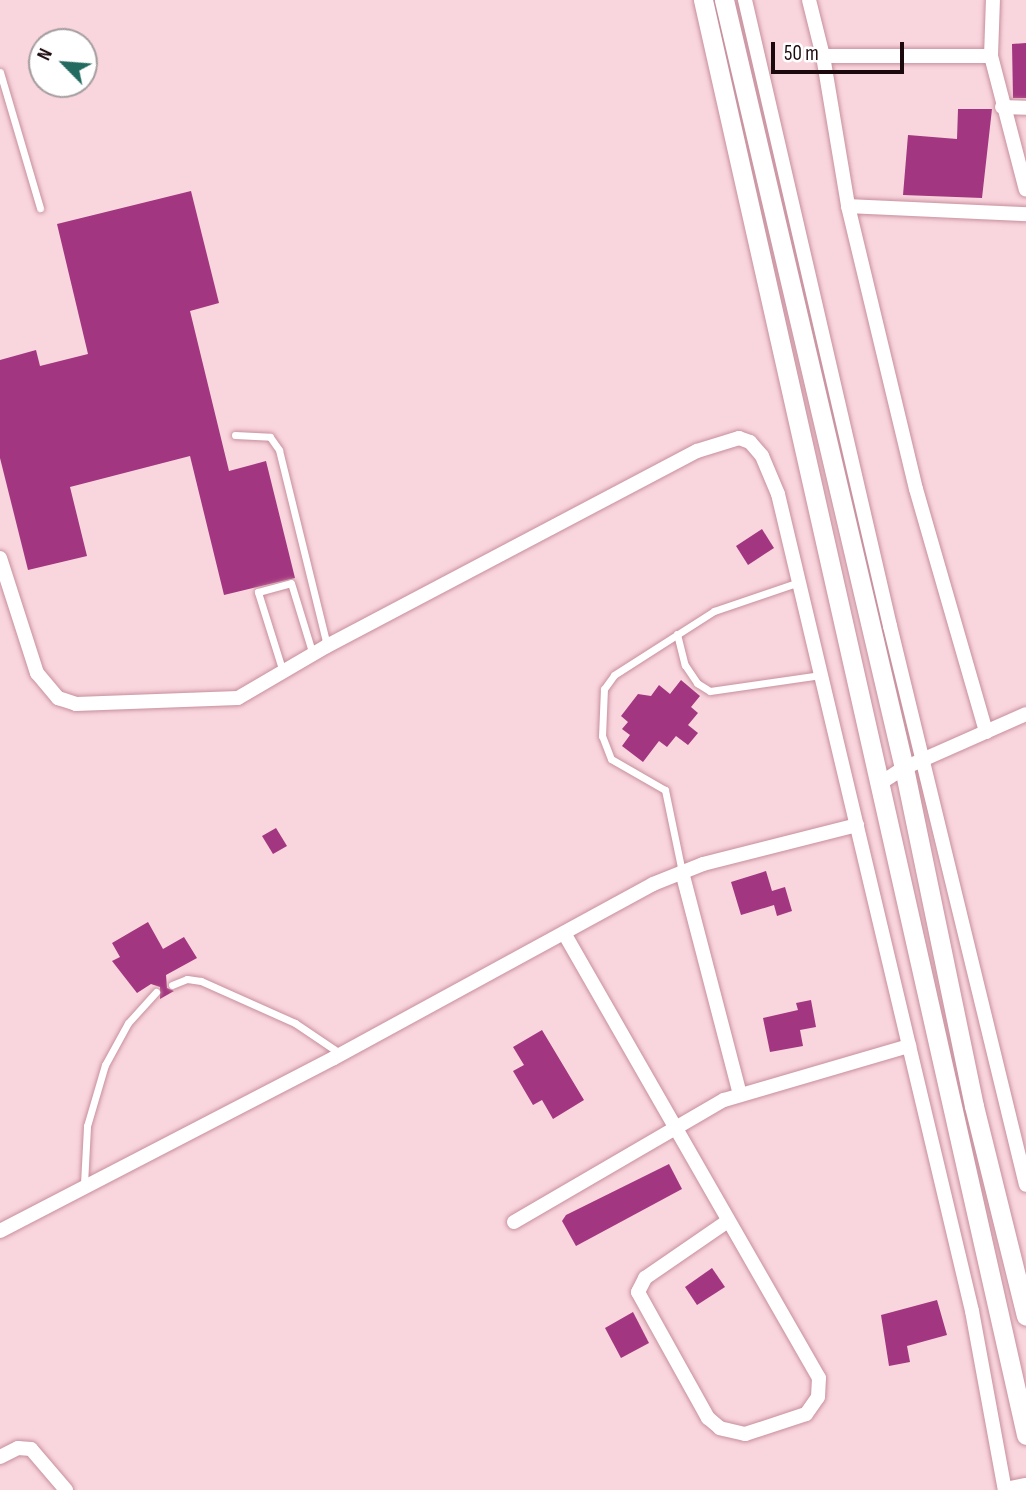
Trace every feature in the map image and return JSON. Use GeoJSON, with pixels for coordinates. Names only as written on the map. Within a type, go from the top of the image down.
{"type":"FeatureCollection","features":[{"type":"Feature","properties":{"kind":"street"},"geometry":{"type":"LineString","coordinates":[[703,0],[1026,1435]]}},
{"type":"Feature","properties":{"kind":"street"},"geometry":{"type":"LineString","coordinates":[[724,0],[913,764],[1026,1185]]}},
{"type":"Feature","properties":{"kind":"street"},"geometry":{"type":"LineString","coordinates":[[746,0],[913,764],[974,1106],[1026,1316]]}},
{"type":"Feature","properties":{"kind":"street"},"geometry":{"type":"LineString","coordinates":[[809,0],[823,56],[848,206],[916,489],[986,732]]}},
{"type":"Feature","properties":{"kind":"street"},"geometry":{"type":"LineString","coordinates":[[993,0],[991,56],[1002,107],[1026,190]]}},
{"type":"Feature","properties":{"kind":"street"},"geometry":{"type":"LineString","coordinates":[[823,56],[991,56]]}},
{"type":"Feature","properties":{"kind":"street"},"geometry":{"type":"LineString","coordinates":[[1002,107],[1026,108]]}},
{"type":"Feature","properties":{"kind":"street"},"geometry":{"type":"LineString","coordinates":[[848,206],[1026,214]]}},
{"type":"Feature","properties":{"kind":"street"},"geometry":{"type":"LineString","coordinates":[[0,558],[37,673],[58,698],[88,704],[238,698],[327,646],[697,451],[739,438],[750,442],[762,456],[778,494],[972,1311],[1005,1490],[1026,1485]]}},
{"type":"Feature","properties":{"kind":"street"},"geometry":{"type":"LineString","coordinates":[[879,784],[913,764],[1026,714]]}},
{"type":"Feature","properties":{"kind":"street"},"geometry":{"type":"LineString","coordinates":[[0,1231],[84,1184],[341,1054],[682,872],[857,825]]}},
{"type":"Feature","properties":{"kind":"street"},"geometry":{"type":"LineString","coordinates":[[682,872],[740,1094]]}},
{"type":"Feature","properties":{"kind":"street"},"geometry":{"type":"LineString","coordinates":[[564,933],[672,1128],[728,1221],[821,1387],[806,1414],[745,1434],[720,1428],[708,1418],[638,1292],[645,1278],[728,1221]]}},
{"type":"Feature","properties":{"kind":"street"},"geometry":{"type":"LineString","coordinates":[[514,1222],[672,1128],[740,1094],[909,1046]]}},
{"type":"Feature","properties":{"kind":"street"},"geometry":{"type":"LineString","coordinates":[[0,1457],[18,1448],[30,1449],[66,1490]]}},
{"type":"Feature","properties":{"kind":"lane"},"geometry":{"type":"LineString","coordinates":[[0,72],[40,208]]}},
{"type":"Feature","properties":{"kind":"lane"},"geometry":{"type":"LineString","coordinates":[[235,435],[270,437],[279,450],[327,646]]}},
{"type":"Feature","properties":{"kind":"lane"},"geometry":{"type":"LineString","coordinates":[[682,872],[666,790],[611,759],[602,736],[601,706],[614,674],[677,634],[714,611],[799,582]]}},
{"type":"Feature","properties":{"kind":"lane"},"geometry":{"type":"LineString","coordinates":[[283,671],[258,592],[291,583],[314,655]]}},
{"type":"Feature","properties":{"kind":"lane"},"geometry":{"type":"LineString","coordinates":[[677,634],[685,665],[696,683],[710,691],[821,675]]}},
{"type":"Feature","properties":{"kind":"lane"},"geometry":{"type":"LineString","coordinates":[[172,985],[187,979],[201,981],[295,1023],[341,1054]]}},
{"type":"Feature","properties":{"kind":"lane"},"geometry":{"type":"LineString","coordinates":[[84,1184],[87,1126],[105,1065],[128,1023],[156,992]]}},
{"type":"Feature","properties":{"kind":"building"},"geometry":{"type":"Polygon","coordinates":[[[1026,43],[1026,98],[1013,98],[1012,44],[1026,43]]]}},
{"type":"Feature","properties":{"kind":"building"},"geometry":{"type":"Polygon","coordinates":[[[958,109],[992,109],[982,198],[903,195],[908,135],[957,139],[958,109]]]}},
{"type":"Feature","properties":{"kind":"building"},"geometry":{"type":"Polygon","coordinates":[[[191,191],[219,303],[190,311],[229,471],[266,461],[295,578],[224,595],[190,456],[70,487],[87,556],[28,570],[0,458],[0,360],[36,350],[40,366],[88,354],[57,224],[191,191]]]}},
{"type":"Feature","properties":{"kind":"building"},"geometry":{"type":"Polygon","coordinates":[[[762,529],[774,548],[748,565],[736,546],[762,529]]]}},
{"type":"Feature","properties":{"kind":"building"},"geometry":{"type":"Polygon","coordinates":[[[681,680],[700,696],[691,707],[698,713],[688,725],[698,733],[688,745],[676,736],[667,747],[659,741],[643,762],[622,746],[630,735],[622,729],[628,722],[621,716],[638,694],[651,696],[659,685],[670,694],[681,680]]]}},
{"type":"Feature","properties":{"kind":"building"},"geometry":{"type":"Polygon","coordinates":[[[276,828],[287,846],[273,854],[262,836],[276,828]]]}},
{"type":"Feature","properties":{"kind":"building"},"geometry":{"type":"Polygon","coordinates":[[[766,871],[772,891],[785,887],[792,911],[777,916],[774,905],[741,915],[731,882],[766,871]]]}},
{"type":"Feature","properties":{"kind":"building"},"geometry":{"type":"Polygon","coordinates":[[[148,922],[163,949],[184,937],[197,958],[166,975],[167,988],[174,991],[160,999],[160,987],[151,984],[137,993],[112,961],[120,957],[112,943],[148,922]]]}},
{"type":"Feature","properties":{"kind":"building"},"geometry":{"type":"Polygon","coordinates":[[[811,1000],[816,1027],[800,1030],[803,1046],[770,1052],[763,1018],[798,1010],[796,1003],[811,1000]]]}},
{"type":"Feature","properties":{"kind":"building"},"geometry":{"type":"Polygon","coordinates":[[[542,1030],[584,1100],[553,1119],[542,1100],[533,1105],[513,1071],[524,1065],[513,1047],[542,1030]]]}},
{"type":"Feature","properties":{"kind":"building"},"geometry":{"type":"Polygon","coordinates":[[[669,1164],[682,1189],[576,1246],[562,1221],[566,1215],[669,1164]]]}},
{"type":"Feature","properties":{"kind":"building"},"geometry":{"type":"Polygon","coordinates":[[[712,1268],[725,1287],[697,1305],[685,1287],[712,1268]]]}},
{"type":"Feature","properties":{"kind":"building"},"geometry":{"type":"Polygon","coordinates":[[[937,1300],[947,1335],[907,1346],[910,1362],[889,1366],[881,1315],[937,1300]]]}},
{"type":"Feature","properties":{"kind":"building"},"geometry":{"type":"Polygon","coordinates":[[[633,1312],[649,1343],[621,1358],[605,1328],[633,1312]]]}}]}
